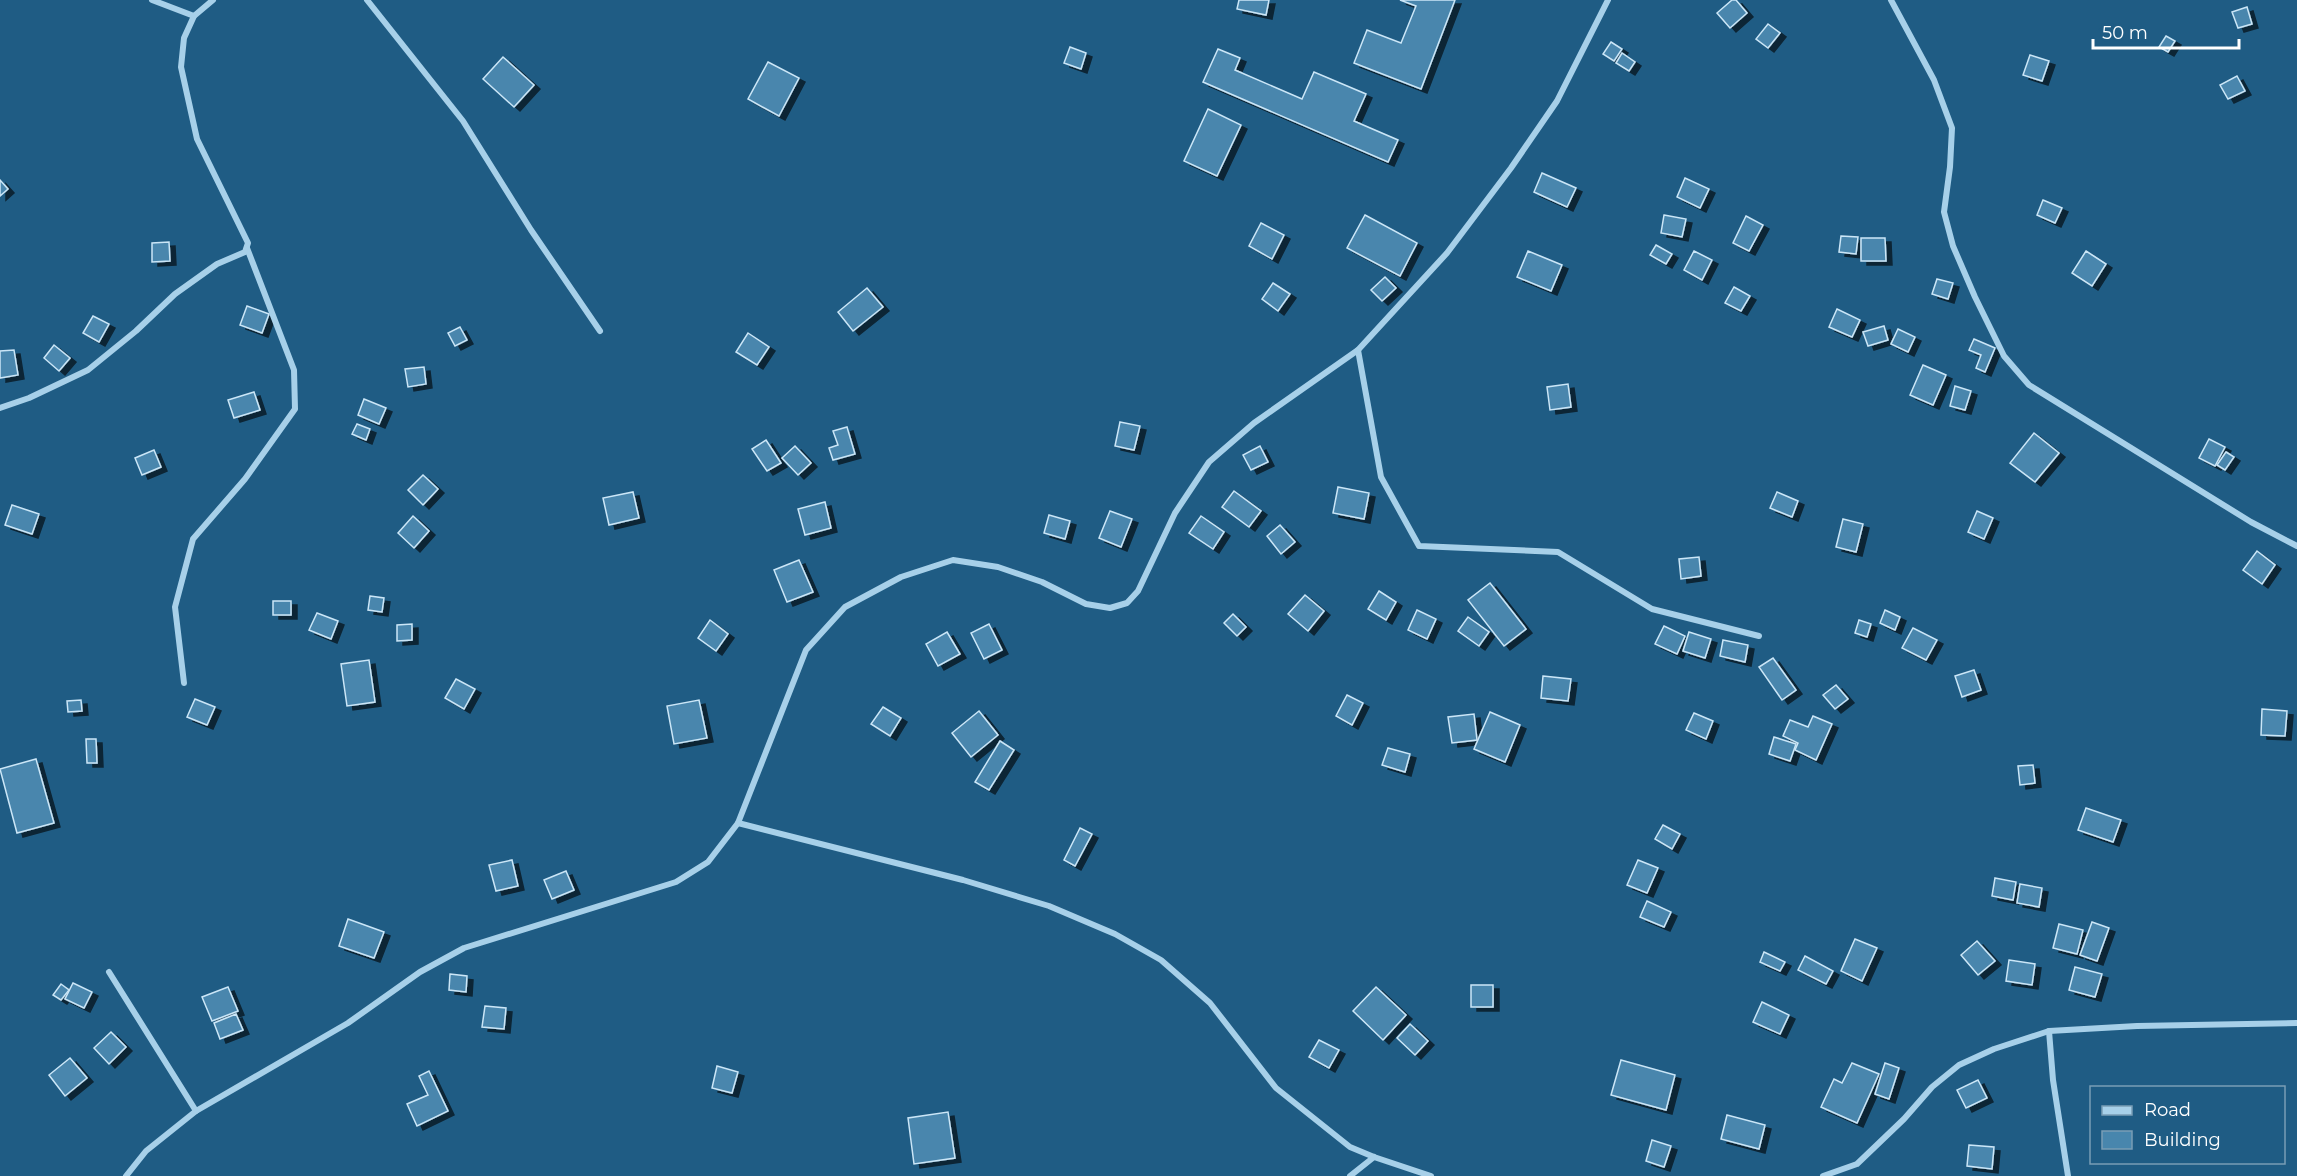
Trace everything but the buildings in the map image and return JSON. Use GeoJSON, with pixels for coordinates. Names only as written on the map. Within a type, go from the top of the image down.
{"type":"FeatureCollection","features":[{"type":"Feature","properties":{"kind":"street"},"geometry":{"type":"LineString","coordinates":[[152,0],[194,16]]}},
{"type":"Feature","properties":{"kind":"street"},"geometry":{"type":"LineString","coordinates":[[184,683],[175,607],[193,539],[245,479],[295,409],[294,370],[247,248],[248,243],[197,139],[181,67],[184,38],[194,16],[213,0]]}},
{"type":"Feature","properties":{"kind":"street"},"geometry":{"type":"LineString","coordinates":[[367,0],[464,121],[531,230],[600,331]]}},
{"type":"Feature","properties":{"kind":"street"},"geometry":{"type":"LineString","coordinates":[[126,1176],[146,1151],[196,1111],[348,1023],[420,972],[464,948],[676,882],[708,862],[738,823],[806,650],[844,607],[901,577],[953,560],[998,567],[1042,582],[1086,604],[1110,608],[1127,603],[1138,591],[1175,513],[1209,462],[1254,423],[1358,350],[1447,253],[1511,168],[1557,101],[1608,0]]}},
{"type":"Feature","properties":{"kind":"street"},"geometry":{"type":"LineString","coordinates":[[1891,0],[1934,80],[1952,128],[1944,212],[1953,246],[2004,356],[2029,385],[2251,522],[2297,546]]}},
{"type":"Feature","properties":{"kind":"street"},"geometry":{"type":"LineString","coordinates":[[0,408],[29,398],[88,370],[136,332],[175,294],[217,264],[241,255],[247,248]]}},
{"type":"Feature","properties":{"kind":"street"},"geometry":{"type":"LineString","coordinates":[[1358,350],[1381,477],[1419,546],[1558,552],[1652,609],[1759,636]]}},
{"type":"Feature","properties":{"kind":"street"},"geometry":{"type":"LineString","coordinates":[[738,823],[963,880],[1049,906],[1115,934],[1161,960],[1210,1003],[1276,1088],[1350,1147],[1431,1176]]}},
{"type":"Feature","properties":{"kind":"street"},"geometry":{"type":"LineString","coordinates":[[109,972],[196,1111]]}},
{"type":"Feature","properties":{"kind":"street"},"geometry":{"type":"LineString","coordinates":[[1823,1176],[1857,1164],[1904,1119],[1932,1087],[1959,1065],[1994,1049],[2049,1031],[2137,1026],[2297,1023]]}},
{"type":"Feature","properties":{"kind":"street"},"geometry":{"type":"LineString","coordinates":[[2049,1031],[2053,1080],[2068,1176]]}},
{"type":"Feature","properties":{"kind":"street"},"geometry":{"type":"LineString","coordinates":[[1350,1176],[1374,1157]]}}]}
